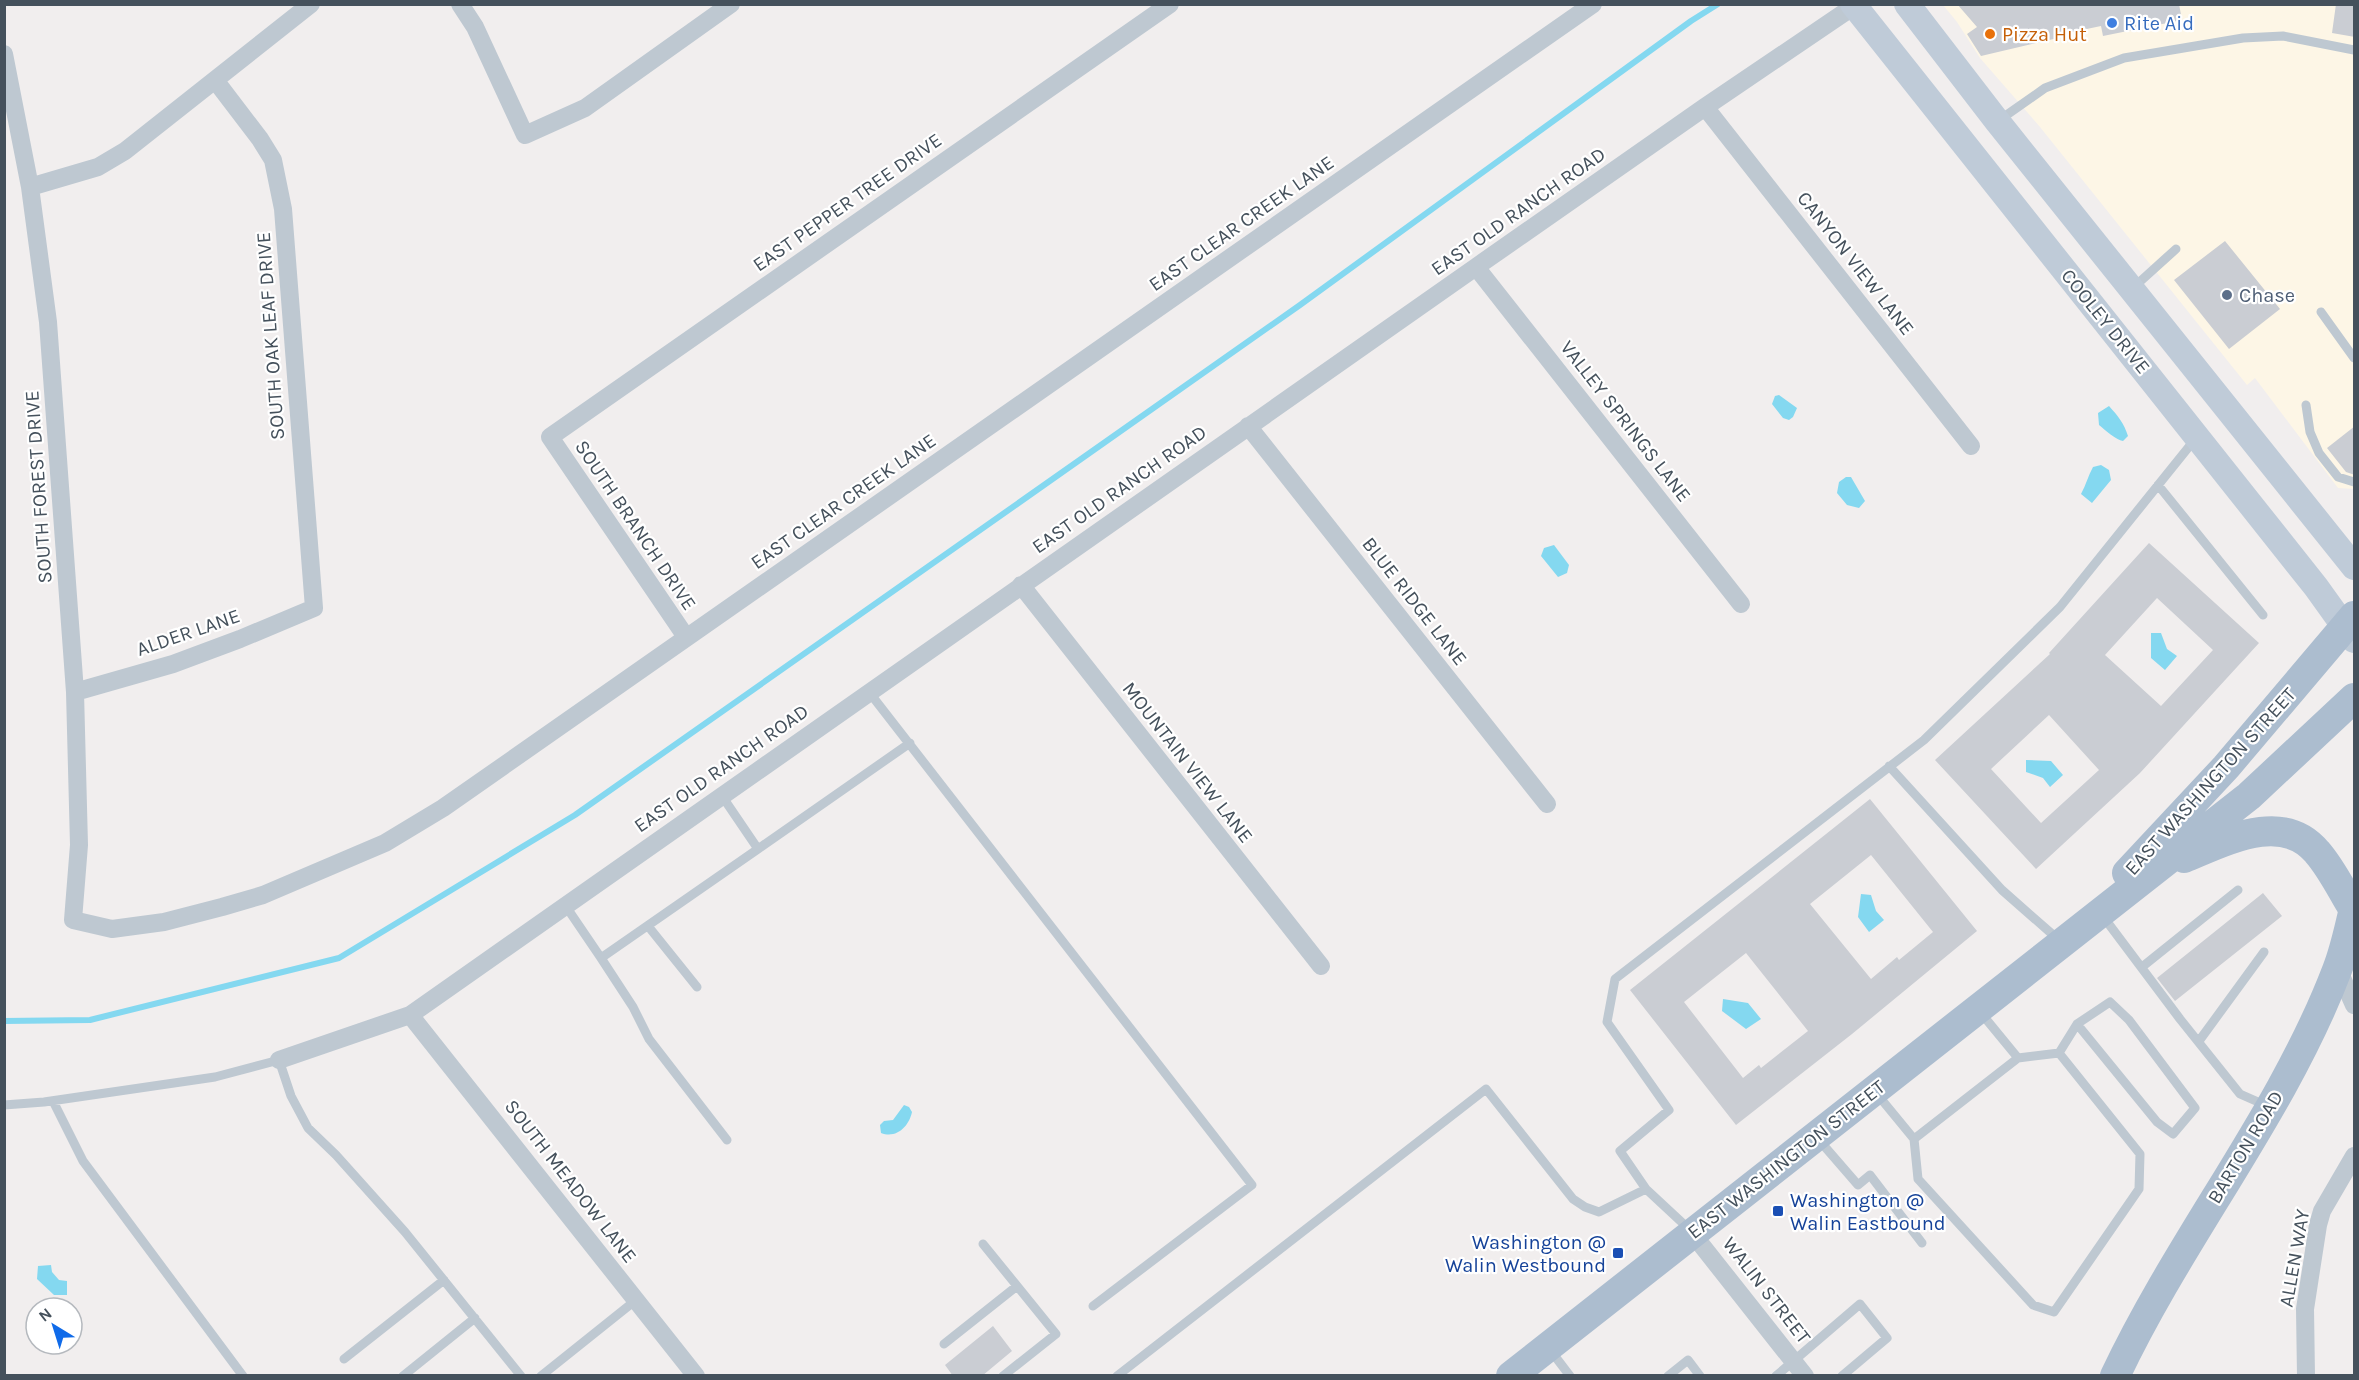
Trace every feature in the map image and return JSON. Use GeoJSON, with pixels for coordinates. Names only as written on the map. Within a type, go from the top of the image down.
{"type":"FeatureCollection","features":[{"type":"Feature","properties":{"kind":"main road","name":"EAST WASHINGTON STREET"},"geometry":{"type":"LineString","coordinates":[[2062,943],[2351,628]]}},
{"type":"Feature","properties":{"kind":"main road","name":"EAST WASHINGTON STREET"},"geometry":{"type":"LineString","coordinates":[[1511,1376],[2249,796],[2355,698]]}},
{"type":"Feature","properties":{"kind":"main road"},"geometry":{"type":"LineString","coordinates":[[2156,869],[2244,835],[2266,831],[2288,832],[2315,849],[2354,909]]}},
{"type":"Feature","properties":{"kind":"main road","name":"BARTON ROAD"},"geometry":{"type":"LineString","coordinates":[[2115,1376],[2129,1346],[2292,1069],[2338,969],[2354,909]]}},
{"type":"Feature","properties":{"kind":"street"},"geometry":{"type":"LineString","coordinates":[[30,188],[98,167],[125,151],[311,4]]}},
{"type":"Feature","properties":{"kind":"street"},"geometry":{"type":"LineString","coordinates":[[460,4],[475,27],[525,135],[585,108],[731,4]]}},
{"type":"Feature","properties":{"kind":"street","name":"EAST PEPPER TREE DRIVE"},"geometry":{"type":"LineString","coordinates":[[550,437],[1170,4]]}},
{"type":"Feature","properties":{"kind":"street","name":"EAST CLEAR CREEK LANE"},"geometry":{"type":"LineString","coordinates":[[73,920],[112,928],[164,922],[263,895],[386,843],[443,808],[543,740],[1593,4]]}},
{"type":"Feature","properties":{"kind":"street","name":"COOLEY DRIVE"},"geometry":{"type":"LineString","coordinates":[[1907,4],[1997,121],[2355,567]]}},
{"type":"Feature","properties":{"kind":"street","name":"COOLEY DRIVE"},"geometry":{"type":"LineString","coordinates":[[1855,5],[2316,587],[2351,628]]}},
{"type":"Feature","properties":{"kind":"street","name":"EAST OLD RANCH ROAD"},"geometry":{"type":"LineString","coordinates":[[279,1060],[410,1015],[1248,426],[1855,5]]}},
{"type":"Feature","properties":{"kind":"street","name":"SOUTH FOREST DRIVE"},"geometry":{"type":"LineString","coordinates":[[4,54],[30,188],[48,322],[75,692],[79,845],[73,920]]}},
{"type":"Feature","properties":{"kind":"street","name":"SOUTH OAK LEAF DRIVE"},"geometry":{"type":"LineString","coordinates":[[215,80],[260,139],[273,160],[283,209],[314,608]]}},
{"type":"Feature","properties":{"kind":"street","name":"CANYON VIEW LANE"},"geometry":{"type":"LineString","coordinates":[[1705,107],[1971,446]]}},
{"type":"Feature","properties":{"kind":"street"},"geometry":{"type":"LineString","coordinates":[[1966,147],[1997,121]]}},
{"type":"Feature","properties":{"kind":"street","name":"VALLEY SPRINGS LANE"},"geometry":{"type":"LineString","coordinates":[[1476,267],[1741,604]]}},
{"type":"Feature","properties":{"kind":"street"},"geometry":{"type":"LineString","coordinates":[[2100,313],[2132,288]]}},
{"type":"Feature","properties":{"kind":"street","name":"BLUE RIDGE LANE"},"geometry":{"type":"LineString","coordinates":[[1248,426],[1546,804]]}},
{"type":"Feature","properties":{"kind":"street","name":"SOUTH BRANCH DRIVE"},"geometry":{"type":"LineString","coordinates":[[550,437],[686,638]]}},
{"type":"Feature","properties":{"kind":"street","name":"MOUNTAIN VIEW LANE"},"geometry":{"type":"LineString","coordinates":[[1021,585],[1321,966]]}},
{"type":"Feature","properties":{"kind":"street","name":"ALDER LANE"},"geometry":{"type":"LineString","coordinates":[[75,692],[172,664],[314,608]]}},
{"type":"Feature","properties":{"kind":"street"},"geometry":{"type":"LineString","coordinates":[[2338,969],[2355,1005]]}},
{"type":"Feature","properties":{"kind":"street","name":"SOUTH MEADOW LANE"},"geometry":{"type":"LineString","coordinates":[[410,1015],[696,1376]]}},
{"type":"Feature","properties":{"kind":"street","name":"ALLEN WAY"},"geometry":{"type":"LineString","coordinates":[[2306,1376],[2305,1309],[2318,1225],[2322,1211],[2355,1156]]}},
{"type":"Feature","properties":{"kind":"street","name":"WALIN STREET"},"geometry":{"type":"LineString","coordinates":[[1692,1233],[1799,1368]]}},
{"type":"Feature","properties":{"kind":"lane"},"geometry":{"type":"LineString","coordinates":[[1997,121],[2045,88],[2124,58],[2243,38],[2283,36],[2355,50]]}},
{"type":"Feature","properties":{"kind":"lane"},"geometry":{"type":"LineString","coordinates":[[2132,288],[2176,249]]}},
{"type":"Feature","properties":{"kind":"lane"},"geometry":{"type":"LineString","coordinates":[[2321,312],[2355,358]]}},
{"type":"Feature","properties":{"kind":"lane"},"geometry":{"type":"LineString","coordinates":[[2306,405],[2310,432],[2319,453],[2338,477],[2355,482]]}},
{"type":"Feature","properties":{"kind":"lane"},"geometry":{"type":"LineString","coordinates":[[1692,1233],[1646,1189],[1620,1151],[1669,1110],[1607,1022],[1615,979],[1924,740],[2060,607],[2197,436]]}},
{"type":"Feature","properties":{"kind":"lane"},"geometry":{"type":"LineString","coordinates":[[2158,485],[2263,615]]}},
{"type":"Feature","properties":{"kind":"lane"},"geometry":{"type":"LineString","coordinates":[[869,692],[1252,1185],[1093,1306]]}},
{"type":"Feature","properties":{"kind":"lane"},"geometry":{"type":"LineString","coordinates":[[602,958],[910,743]]}},
{"type":"Feature","properties":{"kind":"lane"},"geometry":{"type":"LineString","coordinates":[[1889,766],[2002,890],[2062,943]]}},
{"type":"Feature","properties":{"kind":"lane"},"geometry":{"type":"LineString","coordinates":[[722,796],[758,849]]}},
{"type":"Feature","properties":{"kind":"lane"},"geometry":{"type":"LineString","coordinates":[[2142,967],[2238,890]]}},
{"type":"Feature","properties":{"kind":"lane"},"geometry":{"type":"LineString","coordinates":[[566,905],[633,1007],[649,1039],[727,1140]]}},
{"type":"Feature","properties":{"kind":"lane"},"geometry":{"type":"LineString","coordinates":[[2101,913],[2240,1094],[2269,1107]]}},
{"type":"Feature","properties":{"kind":"lane"},"geometry":{"type":"LineString","coordinates":[[648,926],[697,987]]}},
{"type":"Feature","properties":{"kind":"lane"},"geometry":{"type":"LineString","coordinates":[[2199,1041],[2264,952]]}},
{"type":"Feature","properties":{"kind":"lane"},"geometry":{"type":"LineString","coordinates":[[2059,1053],[2077,1024],[2110,1002],[2129,1020],[2195,1108],[2173,1134],[2157,1122],[2077,1024]]}},
{"type":"Feature","properties":{"kind":"lane"},"geometry":{"type":"LineString","coordinates":[[1978,1009],[2018,1058]]}},
{"type":"Feature","properties":{"kind":"lane"},"geometry":{"type":"LineString","coordinates":[[1914,1139],[2018,1058],[2059,1053]]}},
{"type":"Feature","properties":{"kind":"lane"},"geometry":{"type":"LineString","coordinates":[[1873,1090],[1914,1139],[1918,1179],[2033,1305],[2054,1312],[2139,1189],[2140,1154],[2059,1053]]}},
{"type":"Feature","properties":{"kind":"lane"},"geometry":{"type":"LineString","coordinates":[[4,1105],[53,1101],[214,1077],[279,1060],[291,1096],[308,1128],[367,1189],[521,1376]]}},
{"type":"Feature","properties":{"kind":"lane"},"geometry":{"type":"LineString","coordinates":[[1118,1376],[1486,1089],[1573,1199],[1585,1207],[1599,1212],[1646,1189]]}},
{"type":"Feature","properties":{"kind":"lane"},"geometry":{"type":"LineString","coordinates":[[53,1101],[83,1161],[243,1376]]}},
{"type":"Feature","properties":{"kind":"lane"},"geometry":{"type":"LineString","coordinates":[[1816,1136],[1857,1185],[1870,1175],[1922,1243]]}},
{"type":"Feature","properties":{"kind":"lane"},"geometry":{"type":"LineString","coordinates":[[983,1244],[1056,1334],[1003,1376]]}},
{"type":"Feature","properties":{"kind":"lane"},"geometry":{"type":"LineString","coordinates":[[344,1359],[444,1280]]}},
{"type":"Feature","properties":{"kind":"lane"},"geometry":{"type":"LineString","coordinates":[[944,1344],[1017,1286]]}},
{"type":"Feature","properties":{"kind":"lane"},"geometry":{"type":"LineString","coordinates":[[541,1376],[636,1300]]}},
{"type":"Feature","properties":{"kind":"lane"},"geometry":{"type":"LineString","coordinates":[[1776,1376],[1799,1368],[1860,1304],[1887,1338],[1842,1376]]}},
{"type":"Feature","properties":{"kind":"lane"},"geometry":{"type":"LineString","coordinates":[[403,1376],[475,1318]]}},
{"type":"Feature","properties":{"kind":"lane"},"geometry":{"type":"LineString","coordinates":[[1547,1347],[1570,1376]]}},
{"type":"Feature","properties":{"kind":"lane"},"geometry":{"type":"LineString","coordinates":[[1668,1376],[1688,1360],[1700,1376]]}},
{"type":"Feature","properties":{"kind":"shaded area"},"geometry":{"type":"Polygon","coordinates":[[[1943,5],[2354,5],[2354,489],[2338,488],[2255,378],[2247,385],[2040,127],[1980,58],[1943,5]]]}},
{"type":"Feature","properties":{"kind":"water"},"geometry":{"type":"Polygon","coordinates":[[[1779,395],[1797,408],[1789,420],[1783,418],[1772,404],[1775,396],[1779,395]]]}},
{"type":"Feature","properties":{"kind":"water"},"geometry":{"type":"Polygon","coordinates":[[[2109,406],[2120,420],[2128,436],[2123,441],[2099,425],[2098,413],[2109,406]]]}},
{"type":"Feature","properties":{"kind":"water"},"geometry":{"type":"Polygon","coordinates":[[[2101,465],[2109,470],[2111,480],[2092,503],[2081,494],[2093,467],[2101,465]]]}},
{"type":"Feature","properties":{"kind":"water"},"geometry":{"type":"Polygon","coordinates":[[[1846,477],[1851,477],[1865,501],[1859,508],[1847,505],[1837,493],[1839,482],[1846,477]]]}},
{"type":"Feature","properties":{"kind":"water"},"geometry":{"type":"Polygon","coordinates":[[[1554,545],[1569,565],[1567,573],[1558,577],[1541,556],[1544,548],[1554,545]]]}},
{"type":"Feature","properties":{"kind":"water"},"geometry":{"type":"Polygon","coordinates":[[[2151,633],[2161,633],[2167,649],[2177,656],[2165,670],[2151,658],[2151,633]]]}},
{"type":"Feature","properties":{"kind":"water"},"geometry":{"type":"Polygon","coordinates":[[[2026,760],[2051,761],[2063,775],[2050,787],[2043,778],[2026,772],[2026,760]]]}},
{"type":"Feature","properties":{"kind":"water"},"geometry":{"type":"Polygon","coordinates":[[[1861,894],[1871,895],[1876,911],[1884,920],[1869,932],[1858,917],[1861,894]]]}},
{"type":"Feature","properties":{"kind":"water"},"geometry":{"type":"Polygon","coordinates":[[[1723,999],[1748,1003],[1761,1019],[1746,1029],[1722,1011],[1723,999]]]}},
{"type":"Feature","properties":{"kind":"water"},"geometry":{"type":"Polygon","coordinates":[[[904,1105],[912,1112],[905,1126],[897,1133],[881,1133],[880,1125],[884,1121],[893,1120],[904,1105]]]}},
{"type":"Feature","properties":{"kind":"water"},"geometry":{"type":"Polygon","coordinates":[[[51,1265],[52,1272],[59,1280],[67,1281],[67,1295],[54,1295],[37,1279],[38,1266],[51,1265]]]}},
{"type":"Feature","properties":{"kind":"building"},"geometry":{"type":"Polygon","coordinates":[[[1957,4],[2179,4],[2182,20],[2103,36],[2101,26],[1981,56],[1967,34],[1977,27],[1957,4]]]}},
{"type":"Feature","properties":{"kind":"building"},"geometry":{"type":"Polygon","coordinates":[[[2336,4],[2355,4],[2355,37],[2332,33],[2336,4]]]}},
{"type":"Feature","properties":{"kind":"building","name":"Chase"},"geometry":{"type":"Polygon","coordinates":[[[2225,241],[2280,309],[2229,349],[2174,280],[2225,241]]]}},
{"type":"Feature","properties":{"kind":"building"},"geometry":{"type":"Polygon","coordinates":[[[2355,426],[2355,475],[2346,472],[2327,448],[2355,426]]]}},
{"type":"Feature","properties":{"kind":"building"},"geometry":{"type":"Polygon","coordinates":[[[2149,543],[2259,643],[2140,773],[2036,869],[1935,760],[2049,653],[2149,543]],[[2157,598],[2105,655],[2161,706],[2213,650],[2157,598]],[[2049,715],[1991,769],[2041,823],[2099,770],[2049,715]]]}},
{"type":"Feature","properties":{"kind":"building"},"geometry":{"type":"Polygon","coordinates":[[[1870,799],[1977,931],[1852,1034],[1736,1125],[1630,990],[1870,799]],[[1871,855],[1810,904],[1871,979],[1897,957],[1899,960],[1933,932],[1871,855]],[[1746,953],[1684,1002],[1743,1078],[1759,1065],[1761,1068],[1808,1031],[1746,953]]]}},
{"type":"Feature","properties":{"kind":"building"},"geometry":{"type":"Polygon","coordinates":[[[2263,893],[2282,916],[2175,1001],[2157,978],[2263,893]]]}},
{"type":"Feature","properties":{"kind":"building"},"geometry":{"type":"Polygon","coordinates":[[[993,1326],[1012,1351],[982,1376],[953,1376],[945,1365],[993,1326]]]}},
{"type":"Feature","properties":{"kind":"waterway"},"geometry":{"type":"LineString","coordinates":[[4,1021],[90,1020],[339,958],[575,815],[1300,305],[1691,21],[1718,4]]}},
{"type":"Feature","properties":{"kind":"place","name":"Rite Aid"},"geometry":{"type":"Point","coordinates":[2112,23]}},
{"type":"Feature","properties":{"kind":"place","name":"Pizza Hut"},"geometry":{"type":"Point","coordinates":[1990,34]}},
{"type":"Feature","properties":{"kind":"place","name":"Chase"},"geometry":{"type":"Point","coordinates":[2227,295]}},
{"type":"Feature","properties":{"kind":"place","name":"Washington @ Walin Eastbound"},"geometry":{"type":"Point","coordinates":[1778,1211]}},
{"type":"Feature","properties":{"kind":"place","name":"Washington @ Walin Westbound"},"geometry":{"type":"Point","coordinates":[1618,1253]}}]}
